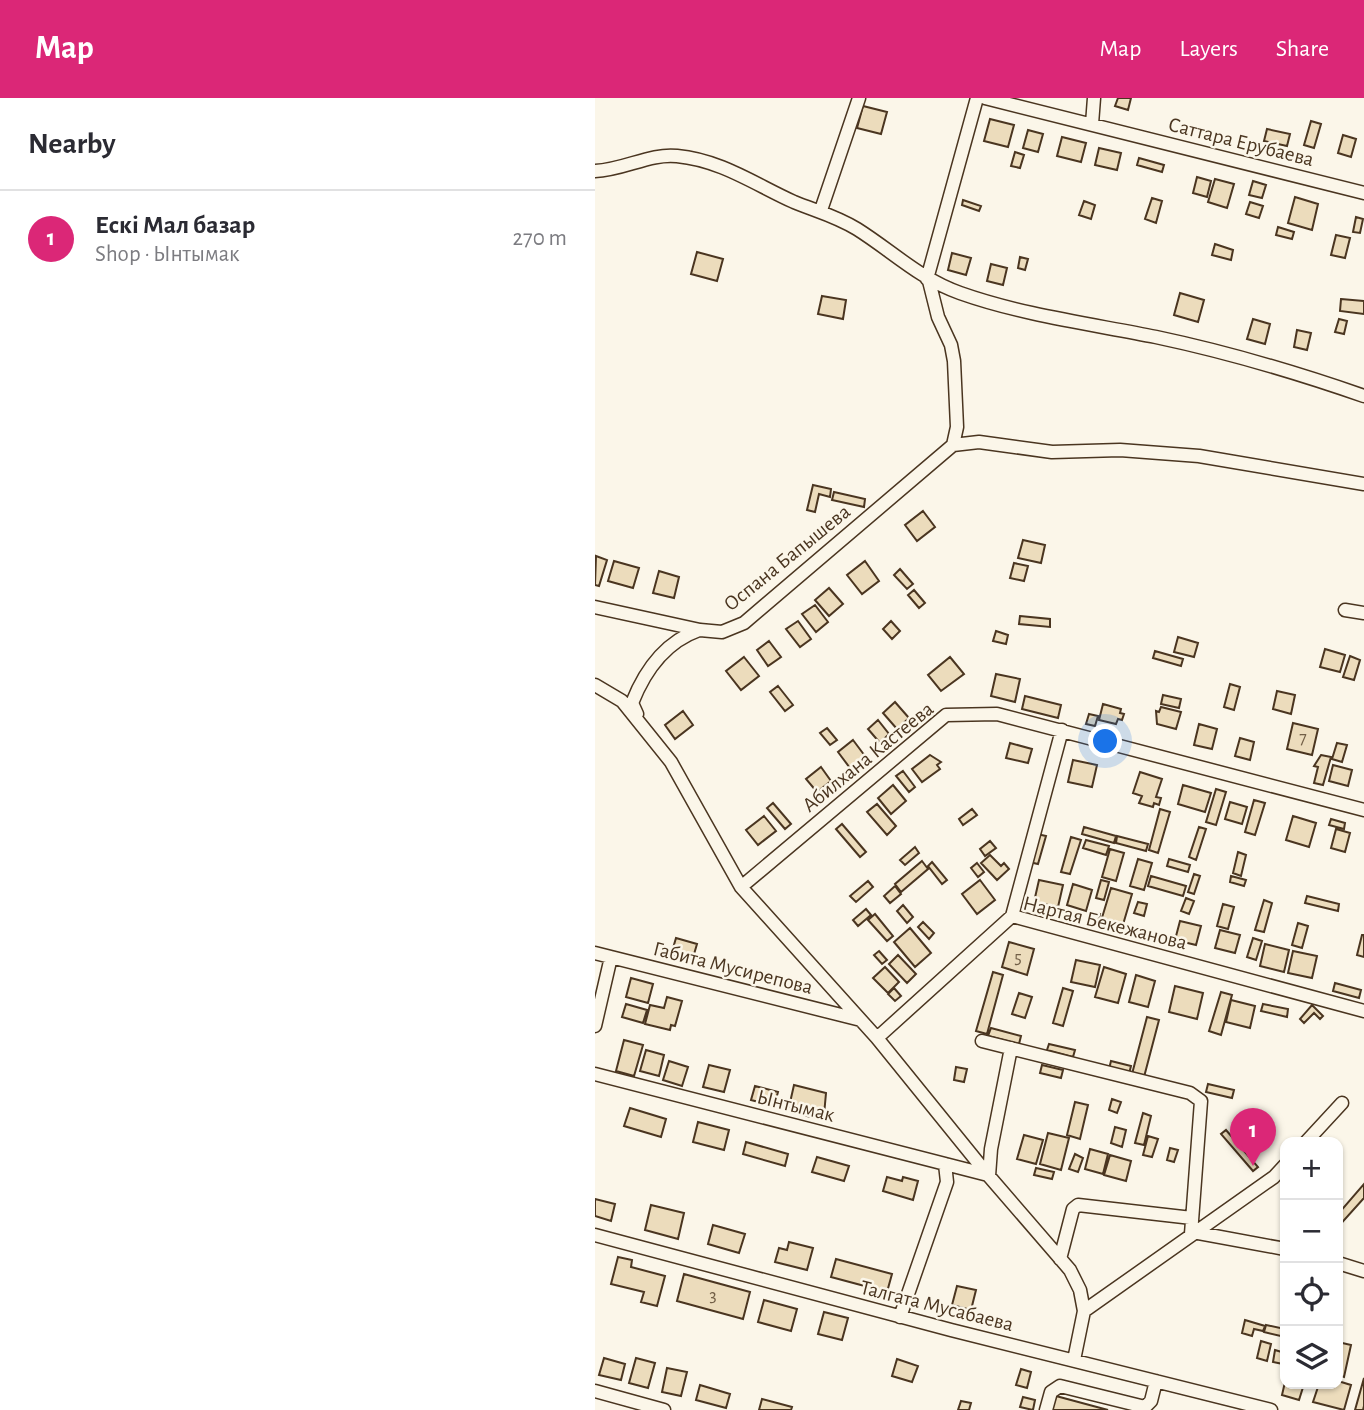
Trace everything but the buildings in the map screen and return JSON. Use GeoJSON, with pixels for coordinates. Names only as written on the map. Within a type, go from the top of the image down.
{"type":"FeatureCollection","features":[{"type":"Feature","properties":{"kind":"street"},"geometry":{"type":"LineString","coordinates":[[821,210],[859,98]]}},
{"type":"Feature","properties":{"kind":"street"},"geometry":{"type":"LineString","coordinates":[[977,98],[928,280],[937,317],[951,345],[954,360],[957,427],[953,445],[979,442],[1052,452],[1120,450],[1199,456],[1364,484]]}},
{"type":"Feature","properties":{"kind":"street","name":"Саттара Ерубаева"},"geometry":{"type":"LineString","coordinates":[[985,98],[1364,193]]}},
{"type":"Feature","properties":{"kind":"street"},"geometry":{"type":"LineString","coordinates":[[1092,124],[1094,98]]}},
{"type":"Feature","properties":{"kind":"street"},"geometry":{"type":"LineString","coordinates":[[595,171],[628,167],[652,158],[677,156],[735,170],[796,203],[821,210],[857,230],[928,280],[962,294],[1049,316],[1224,353],[1294,371],[1364,396]]}},
{"type":"Feature","properties":{"kind":"street","name":"Оспана Бапышева"},"geometry":{"type":"LineString","coordinates":[[639,720],[632,703],[645,674],[664,651],[685,635],[700,630],[722,632],[744,623],[953,445]]}},
{"type":"Feature","properties":{"kind":"street"},"geometry":{"type":"LineString","coordinates":[[595,607],[700,630]]}},
{"type":"Feature","properties":{"kind":"street"},"geometry":{"type":"LineString","coordinates":[[1345,610],[1364,613]]}},
{"type":"Feature","properties":{"kind":"street"},"geometry":{"type":"LineString","coordinates":[[595,685],[622,701],[671,762],[741,887],[877,1038],[988,1176],[1060,1259],[1080,1290],[1084,1311],[1074,1360]]}},
{"type":"Feature","properties":{"kind":"street","name":"Абилхана Кастеева"},"geometry":{"type":"LineString","coordinates":[[741,887],[946,715],[997,713],[1364,810]]}},
{"type":"Feature","properties":{"kind":"street"},"geometry":{"type":"LineString","coordinates":[[1012,916],[1062,730]]}},
{"type":"Feature","properties":{"kind":"street","name":"Нартая Бекежанова"},"geometry":{"type":"LineString","coordinates":[[877,1038],[1012,916],[1364,1010]]}},
{"type":"Feature","properties":{"kind":"street","name":"Габита Мусирепова"},"geometry":{"type":"LineString","coordinates":[[595,953],[861,1021]]}},
{"type":"Feature","properties":{"kind":"street"},"geometry":{"type":"LineString","coordinates":[[595,1026],[611,957]]}},
{"type":"Feature","properties":{"kind":"street"},"geometry":{"type":"LineString","coordinates":[[982,1041],[1190,1093],[1201,1101],[1192,1233]]}},
{"type":"Feature","properties":{"kind":"street"},"geometry":{"type":"LineString","coordinates":[[988,1176],[992,1138],[1011,1048]]}},
{"type":"Feature","properties":{"kind":"street","name":"Ынтымак"},"geometry":{"type":"LineString","coordinates":[[595,1074],[988,1176]]}},
{"type":"Feature","properties":{"kind":"street"},"geometry":{"type":"LineString","coordinates":[[1311,1137],[1342,1103]]}},
{"type":"Feature","properties":{"kind":"street"},"geometry":{"type":"LineString","coordinates":[[899,1317],[947,1182],[945,1164]]}},
{"type":"Feature","properties":{"kind":"street"},"geometry":{"type":"LineString","coordinates":[[1084,1311],[1280,1170]]}},
{"type":"Feature","properties":{"kind":"street"},"geometry":{"type":"LineString","coordinates":[[1060,1259],[1073,1209],[1077,1205],[1192,1218]]}},
{"type":"Feature","properties":{"kind":"street"},"geometry":{"type":"LineString","coordinates":[[1192,1233],[1280,1249]]}},
{"type":"Feature","properties":{"kind":"street","name":"Талгата Мусабаева"},"geometry":{"type":"LineString","coordinates":[[595,1235],[899,1317],[1271,1410]]}},
{"type":"Feature","properties":{"kind":"street"},"geometry":{"type":"LineString","coordinates":[[1343,1265],[1364,1271]]}},
{"type":"Feature","properties":{"kind":"street"},"geometry":{"type":"LineString","coordinates":[[1046,1410],[1051,1392],[1060,1386],[1145,1407],[1151,1401],[1156,1381]]}},
{"type":"Feature","properties":{"kind":"street"},"geometry":{"type":"LineString","coordinates":[[595,1391],[664,1410]]}},
{"type":"Feature","properties":{"kind":"place","name":"Ескі Мал базар"},"geometry":{"type":"Point","coordinates":[1253,1166]}}]}
